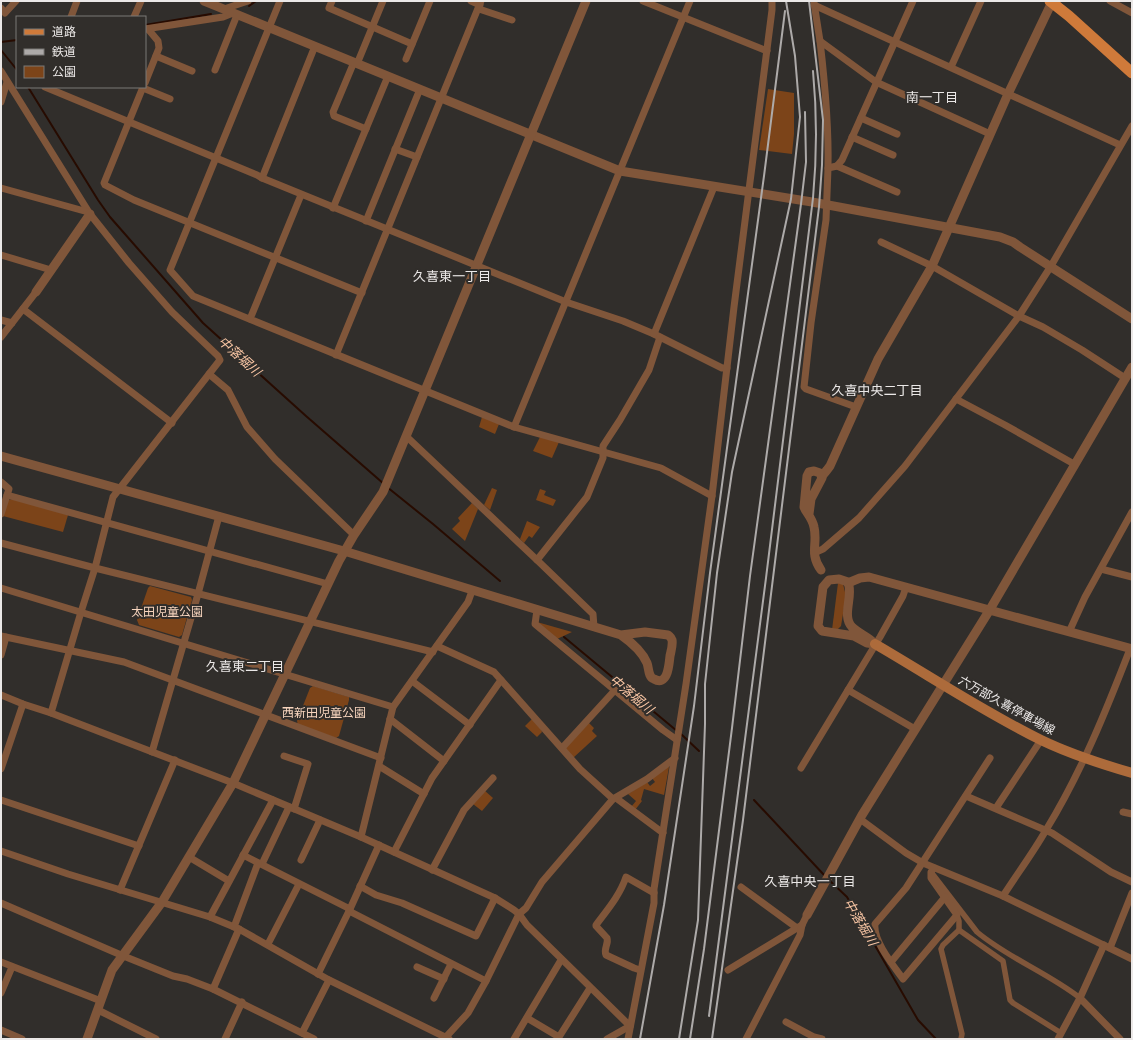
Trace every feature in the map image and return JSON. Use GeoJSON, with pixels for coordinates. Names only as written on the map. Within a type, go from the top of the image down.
{"type":"FeatureCollection","features":[{"type":"Feature","properties":{"kind":"main road"},"geometry":{"type":"LineString","coordinates":[[1052,1],[1132,73]]}},
{"type":"Feature","properties":{"kind":"main road","name":"六万部久喜停車場線"},"geometry":{"type":"LineString","coordinates":[[875,644],[1006,722],[1041,740],[1085,758],[1132,773]]}},
{"type":"Feature","properties":{"kind":"street"},"geometry":{"type":"LineString","coordinates":[[1,8],[5,13],[16,1]]}},
{"type":"Feature","properties":{"kind":"street"},"geometry":{"type":"LineString","coordinates":[[71,16],[78,1]]}},
{"type":"Feature","properties":{"kind":"street"},"geometry":{"type":"LineString","coordinates":[[134,16],[141,1]]}},
{"type":"Feature","properties":{"kind":"street"},"geometry":{"type":"LineString","coordinates":[[204,1],[620,171],[827,204],[1000,238],[1013,242],[1132,319]]}},
{"type":"Feature","properties":{"kind":"street"},"geometry":{"type":"LineString","coordinates":[[224,9],[248,1]]}},
{"type":"Feature","properties":{"kind":"street"},"geometry":{"type":"LineString","coordinates":[[280,1],[170,270],[193,296],[250,320],[514,427],[661,468],[712,496]]}},
{"type":"Feature","properties":{"kind":"street"},"geometry":{"type":"LineString","coordinates":[[332,1],[330,8],[412,44]]}},
{"type":"Feature","properties":{"kind":"street"},"geometry":{"type":"LineString","coordinates":[[366,129],[334,116],[333,112],[383,1]]}},
{"type":"Feature","properties":{"kind":"street"},"geometry":{"type":"LineString","coordinates":[[406,59],[430,1]]}},
{"type":"Feature","properties":{"kind":"street"},"geometry":{"type":"LineString","coordinates":[[471,1],[512,20]]}},
{"type":"Feature","properties":{"kind":"street"},"geometry":{"type":"LineString","coordinates":[[87,1039],[112,970],[121,955],[162,902],[233,783],[344,551],[389,481],[586,1]]}},
{"type":"Feature","properties":{"kind":"street"},"geometry":{"type":"LineString","coordinates":[[642,1],[767,51]]}},
{"type":"Feature","properties":{"kind":"street"},"geometry":{"type":"LineString","coordinates":[[514,427],[690,1]]}},
{"type":"Feature","properties":{"kind":"street"},"geometry":{"type":"LineString","coordinates":[[628,1039],[640,970],[654,904],[654,893],[712,496],[772,1]]}},
{"type":"Feature","properties":{"kind":"street"},"geometry":{"type":"LineString","coordinates":[[951,67],[981,1]]}},
{"type":"Feature","properties":{"kind":"street"},"geometry":{"type":"LineString","coordinates":[[809,514],[811,499],[820,483],[822,476],[828,470],[878,359],[932,266],[1008,94],[1052,1]]}},
{"type":"Feature","properties":{"kind":"street"},"geometry":{"type":"LineString","coordinates":[[837,166],[842,160],[861,118],[910,2]]}},
{"type":"Feature","properties":{"kind":"street"},"geometry":{"type":"LineString","coordinates":[[1113,2],[1132,13]]}},
{"type":"Feature","properties":{"kind":"street"},"geometry":{"type":"LineString","coordinates":[[814,3],[894,42],[1120,145]]}},
{"type":"Feature","properties":{"kind":"street"},"geometry":{"type":"LineString","coordinates":[[814,3],[827,98],[828,168],[826,220],[811,323],[804,387],[856,407]]}},
{"type":"Feature","properties":{"kind":"street"},"geometry":{"type":"LineString","coordinates":[[336,355],[480,5]]}},
{"type":"Feature","properties":{"kind":"street"},"geometry":{"type":"LineString","coordinates":[[146,29],[235,14]]}},
{"type":"Feature","properties":{"kind":"street"},"geometry":{"type":"LineString","coordinates":[[215,70],[235,14]]}},
{"type":"Feature","properties":{"kind":"street"},"geometry":{"type":"LineString","coordinates":[[146,29],[158,41],[160,48],[146,81]]}},
{"type":"Feature","properties":{"kind":"street"},"geometry":{"type":"LineString","coordinates":[[820,41],[876,82],[990,134]]}},
{"type":"Feature","properties":{"kind":"street"},"geometry":{"type":"LineString","coordinates":[[262,178],[315,46]]}},
{"type":"Feature","properties":{"kind":"street"},"geometry":{"type":"LineString","coordinates":[[156,56],[192,71]]}},
{"type":"Feature","properties":{"kind":"street"},"geometry":{"type":"LineString","coordinates":[[1,72],[89,213],[172,312],[218,356],[220,360],[112,499],[95,568],[51,713]]}},
{"type":"Feature","properties":{"kind":"street"},"geometry":{"type":"LineString","coordinates":[[333,208],[388,76]]}},
{"type":"Feature","properties":{"kind":"street"},"geometry":{"type":"LineString","coordinates":[[1,102],[7,82]]}},
{"type":"Feature","properties":{"kind":"street"},"geometry":{"type":"LineString","coordinates":[[146,87],[170,99]]}},
{"type":"Feature","properties":{"kind":"street"},"geometry":{"type":"LineString","coordinates":[[47,88],[216,156],[301,195],[476,267],[566,302],[623,320],[716,365],[727,368]]}},
{"type":"Feature","properties":{"kind":"street"},"geometry":{"type":"LineString","coordinates":[[143,88],[104,185],[134,200],[362,293]]}},
{"type":"Feature","properties":{"kind":"street"},"geometry":{"type":"LineString","coordinates":[[366,222],[420,89]]}},
{"type":"Feature","properties":{"kind":"street"},"geometry":{"type":"LineString","coordinates":[[861,118],[897,134]]}},
{"type":"Feature","properties":{"kind":"street"},"geometry":{"type":"LineString","coordinates":[[814,553],[823,549],[859,518],[905,466],[1019,316],[1051,266],[1132,126]]}},
{"type":"Feature","properties":{"kind":"street"},"geometry":{"type":"LineString","coordinates":[[852,137],[893,155]]}},
{"type":"Feature","properties":{"kind":"street"},"geometry":{"type":"LineString","coordinates":[[395,149],[417,157]]}},
{"type":"Feature","properties":{"kind":"street"},"geometry":{"type":"LineString","coordinates":[[828,168],[837,166],[897,192]]}},
{"type":"Feature","properties":{"kind":"street"},"geometry":{"type":"LineString","coordinates":[[537,560],[587,497],[603,458],[603,446],[649,370],[657,336],[714,186]]}},
{"type":"Feature","properties":{"kind":"street"},"geometry":{"type":"LineString","coordinates":[[1,188],[89,213]]}},
{"type":"Feature","properties":{"kind":"street"},"geometry":{"type":"LineString","coordinates":[[250,320],[301,195]]}},
{"type":"Feature","properties":{"kind":"street"},"geometry":{"type":"LineString","coordinates":[[1,337],[36,292],[89,213]]}},
{"type":"Feature","properties":{"kind":"street"},"geometry":{"type":"LineString","coordinates":[[881,242],[932,266],[1019,316],[1043,327],[1125,378]]}},
{"type":"Feature","properties":{"kind":"street"},"geometry":{"type":"LineString","coordinates":[[1,255],[51,270]]}},
{"type":"Feature","properties":{"kind":"street"},"geometry":{"type":"LineString","coordinates":[[23,309],[172,423]]}},
{"type":"Feature","properties":{"kind":"street"},"geometry":{"type":"LineString","coordinates":[[1,320],[12,323]]}},
{"type":"Feature","properties":{"kind":"street"},"geometry":{"type":"LineString","coordinates":[[728,970],[800,926],[860,819],[989,611],[1132,367]]}},
{"type":"Feature","properties":{"kind":"street"},"geometry":{"type":"LineString","coordinates":[[209,374],[228,390],[247,427],[275,459],[354,535]]}},
{"type":"Feature","properties":{"kind":"street"},"geometry":{"type":"LineString","coordinates":[[956,399],[1074,464]]}},
{"type":"Feature","properties":{"kind":"street"},"geometry":{"type":"LineString","coordinates":[[407,437],[593,614],[594,627]]}},
{"type":"Feature","properties":{"kind":"street"},"geometry":{"type":"LineString","coordinates":[[1,456],[344,551],[621,635],[631,642],[646,661],[649,674],[653,679],[661,680],[666,677],[668,674],[672,643],[668,635],[645,632],[621,635]]}},
{"type":"Feature","properties":{"kind":"street"},"geometry":{"type":"LineString","coordinates":[[822,476],[820,473],[814,471],[809,472],[807,476],[804,506],[805,510],[809,514],[814,529],[814,553],[816,563],[821,570],[848,583],[861,578],[869,577],[1131,649],[1085,758],[1046,830],[1003,896]]}},
{"type":"Feature","properties":{"kind":"street"},"geometry":{"type":"LineString","coordinates":[[1,482],[9,490],[1,514]]}},
{"type":"Feature","properties":{"kind":"street"},"geometry":{"type":"LineString","coordinates":[[7,495],[328,584]]}},
{"type":"Feature","properties":{"kind":"street"},"geometry":{"type":"LineString","coordinates":[[1069,632],[1085,597],[1132,512]]}},
{"type":"Feature","properties":{"kind":"street"},"geometry":{"type":"LineString","coordinates":[[152,752],[198,594],[218,516]]}},
{"type":"Feature","properties":{"kind":"street"},"geometry":{"type":"LineString","coordinates":[[1,543],[198,594],[435,649],[494,672],[580,769],[614,798],[663,832]]}},
{"type":"Feature","properties":{"kind":"street"},"geometry":{"type":"LineString","coordinates":[[1101,569],[1132,577]]}},
{"type":"Feature","properties":{"kind":"street"},"geometry":{"type":"LineString","coordinates":[[821,570],[823,587],[818,626],[822,631],[854,636],[867,643],[875,644]]}},
{"type":"Feature","properties":{"kind":"street"},"geometry":{"type":"LineString","coordinates":[[823,587],[829,580],[839,579]]}},
{"type":"Feature","properties":{"kind":"street"},"geometry":{"type":"LineString","coordinates":[[838,634],[842,631],[848,618],[850,589],[848,583]]}},
{"type":"Feature","properties":{"kind":"street"},"geometry":{"type":"LineString","coordinates":[[801,768],[903,596],[906,587]]}},
{"type":"Feature","properties":{"kind":"street"},"geometry":{"type":"LineString","coordinates":[[1,588],[393,707]]}},
{"type":"Feature","properties":{"kind":"street"},"geometry":{"type":"LineString","coordinates":[[361,836],[393,707],[468,602],[472,591]]}},
{"type":"Feature","properties":{"kind":"street"},"geometry":{"type":"LineString","coordinates":[[537,610],[535,624],[677,739]]}},
{"type":"Feature","properties":{"kind":"street"},"geometry":{"type":"LineString","coordinates":[[848,618],[852,627],[871,639],[875,644]]}},
{"type":"Feature","properties":{"kind":"street"},"geometry":{"type":"LineString","coordinates":[[1,656],[3,637],[69,652],[124,662],[172,682],[266,716],[380,762],[424,794]]}},
{"type":"Feature","properties":{"kind":"street"},"geometry":{"type":"LineString","coordinates":[[394,852],[424,794],[444,761],[501,680]]}},
{"type":"Feature","properties":{"kind":"street"},"geometry":{"type":"LineString","coordinates":[[412,681],[470,725]]}},
{"type":"Feature","properties":{"kind":"street"},"geometry":{"type":"LineString","coordinates":[[562,748],[615,690]]}},
{"type":"Feature","properties":{"kind":"street"},"geometry":{"type":"LineString","coordinates":[[848,690],[915,730]]}},
{"type":"Feature","properties":{"kind":"street"},"geometry":{"type":"LineString","coordinates":[[1,695],[233,783],[361,836],[495,898],[519,914],[527,925],[561,960],[630,1026]]}},
{"type":"Feature","properties":{"kind":"street"},"geometry":{"type":"LineString","coordinates":[[1,769],[23,704]]}},
{"type":"Feature","properties":{"kind":"street"},"geometry":{"type":"LineString","coordinates":[[390,719],[444,761]]}},
{"type":"Feature","properties":{"kind":"street"},"geometry":{"type":"LineString","coordinates":[[996,808],[1041,740]]}},
{"type":"Feature","properties":{"kind":"street"},"geometry":{"type":"LineString","coordinates":[[213,989],[260,863],[291,808],[308,764],[284,756]]}},
{"type":"Feature","properties":{"kind":"street"},"geometry":{"type":"LineString","coordinates":[[1,851],[68,874],[210,917],[237,928],[268,944],[329,980],[446,1039],[468,1012],[486,981],[519,914],[526,908],[542,882],[614,798],[647,779],[674,758]]}},
{"type":"Feature","properties":{"kind":"street"},"geometry":{"type":"LineString","coordinates":[[966,918],[958,918],[903,979],[879,942],[874,927],[923,863],[990,758]]}},
{"type":"Feature","properties":{"kind":"street"},"geometry":{"type":"LineString","coordinates":[[120,890],[175,760]]}},
{"type":"Feature","properties":{"kind":"street"},"geometry":{"type":"LineString","coordinates":[[432,870],[464,810],[493,778]]}},
{"type":"Feature","properties":{"kind":"street"},"geometry":{"type":"LineString","coordinates":[[966,796],[1052,833],[1111,872],[1132,882]]}},
{"type":"Feature","properties":{"kind":"street"},"geometry":{"type":"LineString","coordinates":[[1,800],[139,846]]}},
{"type":"Feature","properties":{"kind":"street"},"geometry":{"type":"LineString","coordinates":[[210,917],[273,800]]}},
{"type":"Feature","properties":{"kind":"street"},"geometry":{"type":"LineString","coordinates":[[1123,812],[1132,814]]}},
{"type":"Feature","properties":{"kind":"street"},"geometry":{"type":"LineString","coordinates":[[860,819],[906,853],[933,870],[1003,896],[1132,959]]}},
{"type":"Feature","properties":{"kind":"street"},"geometry":{"type":"LineString","coordinates":[[301,860],[320,820]]}},
{"type":"Feature","properties":{"kind":"street"},"geometry":{"type":"LineString","coordinates":[[318,974],[379,845]]}},
{"type":"Feature","properties":{"kind":"street"},"geometry":{"type":"LineString","coordinates":[[243,855],[486,981]]}},
{"type":"Feature","properties":{"kind":"street"},"geometry":{"type":"LineString","coordinates":[[190,857],[229,881]]}},
{"type":"Feature","properties":{"kind":"street"},"geometry":{"type":"LineString","coordinates":[[933,870],[931,878],[945,896],[958,918],[959,930]]}},
{"type":"Feature","properties":{"kind":"street"},"geometry":{"type":"LineString","coordinates":[[933,870],[977,932],[1026,965],[1070,990],[1080,998],[1120,1039]]}},
{"type":"Feature","properties":{"kind":"street"},"geometry":{"type":"LineString","coordinates":[[640,970],[606,955],[604,950],[608,940],[596,925],[620,892],[626,877],[654,893]]}},
{"type":"Feature","properties":{"kind":"street"},"geometry":{"type":"LineString","coordinates":[[268,944],[299,884]]}},
{"type":"Feature","properties":{"kind":"street"},"geometry":{"type":"LineString","coordinates":[[360,886],[376,895],[402,903],[476,936],[495,898]]}},
{"type":"Feature","properties":{"kind":"street"},"geometry":{"type":"LineString","coordinates":[[741,887],[800,926]]}},
{"type":"Feature","properties":{"kind":"street"},"geometry":{"type":"LineString","coordinates":[[959,930],[1003,961],[1010,1000],[1060,1036],[1107,946],[1132,893]]}},
{"type":"Feature","properties":{"kind":"street"},"geometry":{"type":"LineString","coordinates":[[891,962],[945,896]]}},
{"type":"Feature","properties":{"kind":"street"},"geometry":{"type":"LineString","coordinates":[[1,903],[121,955],[173,976],[187,979],[213,989],[242,1002],[314,1039]]}},
{"type":"Feature","properties":{"kind":"street"},"geometry":{"type":"LineString","coordinates":[[746,1039],[800,935],[800,926]]}},
{"type":"Feature","properties":{"kind":"street"},"geometry":{"type":"LineString","coordinates":[[959,930],[943,945],[942,949],[962,1034],[961,1039]]}},
{"type":"Feature","properties":{"kind":"street"},"geometry":{"type":"LineString","coordinates":[[514,1039],[561,960]]}},
{"type":"Feature","properties":{"kind":"street"},"geometry":{"type":"LineString","coordinates":[[1,962],[99,1006],[156,1039]]}},
{"type":"Feature","properties":{"kind":"street"},"geometry":{"type":"LineString","coordinates":[[434,998],[451,964]]}},
{"type":"Feature","properties":{"kind":"street"},"geometry":{"type":"LineString","coordinates":[[1,993],[12,967]]}},
{"type":"Feature","properties":{"kind":"street"},"geometry":{"type":"LineString","coordinates":[[417,967],[444,979]]}},
{"type":"Feature","properties":{"kind":"street"},"geometry":{"type":"LineString","coordinates":[[302,1033],[329,980]]}},
{"type":"Feature","properties":{"kind":"street"},"geometry":{"type":"LineString","coordinates":[[527,1018],[559,1037],[590,988]]}},
{"type":"Feature","properties":{"kind":"street"},"geometry":{"type":"LineString","coordinates":[[225,1039],[242,1002]]}},
{"type":"Feature","properties":{"kind":"street"},"geometry":{"type":"LineString","coordinates":[[786,1022],[814,1037],[822,1039]]}},
{"type":"Feature","properties":{"kind":"street"},"geometry":{"type":"LineString","coordinates":[[607,1039],[630,1026]]}},
{"type":"Feature","properties":{"kind":"street"},"geometry":{"type":"LineString","coordinates":[[1,1030],[22,1039]]}},
{"type":"Feature","properties":{"kind":"green space"},"geometry":{"type":"Polygon","coordinates":[[[768,89],[794,93],[794,134],[792,154],[759,150],[768,89]]]}},
{"type":"Feature","properties":{"kind":"green space"},"geometry":{"type":"Polygon","coordinates":[[[482,417],[499,424],[495,434],[479,427],[482,417]]]}},
{"type":"Feature","properties":{"kind":"green space"},"geometry":{"type":"Polygon","coordinates":[[[540,437],[559,442],[552,458],[533,451],[540,437]]]}},
{"type":"Feature","properties":{"kind":"green space"},"geometry":{"type":"Polygon","coordinates":[[[492,488],[497,490],[490,510],[484,505],[492,488]]]}},
{"type":"Feature","properties":{"kind":"green space"},"geometry":{"type":"Polygon","coordinates":[[[540,489],[546,491],[544,495],[556,500],[553,506],[536,500],[540,489]]]}},
{"type":"Feature","properties":{"kind":"green space"},"geometry":{"type":"Polygon","coordinates":[[[13,499],[68,515],[63,532],[3,516],[8,500],[13,499]]]}},
{"type":"Feature","properties":{"kind":"green space"},"geometry":{"type":"Polygon","coordinates":[[[472,503],[478,509],[465,541],[452,529],[460,521],[458,518],[472,503]]]}},
{"type":"Feature","properties":{"kind":"green space"},"geometry":{"type":"Polygon","coordinates":[[[527,521],[540,527],[532,538],[529,536],[524,543],[520,539],[527,521]]]}},
{"type":"Feature","properties":{"kind":"green space"},"geometry":{"type":"Polygon","coordinates":[[[838,583],[843,584],[846,596],[841,626],[838,629],[832,630],[838,583]]]}},
{"type":"Feature","properties":{"kind":"green space","name":"太田児童公園"},"geometry":{"type":"Polygon","coordinates":[[[150,586],[191,597],[192,600],[182,635],[179,637],[139,625],[137,620],[150,586]]]}},
{"type":"Feature","properties":{"kind":"green space"},"geometry":{"type":"Polygon","coordinates":[[[537,622],[572,632],[557,639],[537,622]]]}},
{"type":"Feature","properties":{"kind":"green space","name":"西新田児童公園"},"geometry":{"type":"Polygon","coordinates":[[[313,686],[349,697],[339,736],[336,738],[298,725],[297,721],[310,688],[313,686]]]}},
{"type":"Feature","properties":{"kind":"green space"},"geometry":{"type":"Polygon","coordinates":[[[532,719],[540,727],[542,732],[537,737],[525,726],[532,719]]]}},
{"type":"Feature","properties":{"kind":"green space"},"geometry":{"type":"Polygon","coordinates":[[[588,722],[594,728],[592,731],[597,736],[573,758],[564,748],[588,722]]]}},
{"type":"Feature","properties":{"kind":"green space"},"geometry":{"type":"Polygon","coordinates":[[[668,766],[664,795],[644,789],[642,801],[635,810],[631,807],[636,801],[628,794],[647,782],[650,786],[655,782],[652,778],[668,766]]]}},
{"type":"Feature","properties":{"kind":"green space"},"geometry":{"type":"Polygon","coordinates":[[[484,790],[493,798],[482,811],[473,804],[484,790]]]}},
{"type":"Feature","properties":{"kind":"waterway"},"geometry":{"type":"LineString","coordinates":[[249,6],[256,1]]}},
{"type":"Feature","properties":{"kind":"waterway"},"geometry":{"type":"LineString","coordinates":[[146,25],[211,14]]}},
{"type":"Feature","properties":{"kind":"waterway"},"geometry":{"type":"LineString","coordinates":[[1,42],[16,40]]}},
{"type":"Feature","properties":{"kind":"waterway","name":"中落堀川"},"geometry":{"type":"LineString","coordinates":[[1,50],[16,69]]}},
{"type":"Feature","properties":{"kind":"waterway","name":"中落堀川"},"geometry":{"type":"LineString","coordinates":[[29,88],[110,217],[203,323],[384,484]]}},
{"type":"Feature","properties":{"kind":"waterway","name":"中落堀川"},"geometry":{"type":"LineString","coordinates":[[387,487],[500,581]]}},
{"type":"Feature","properties":{"kind":"waterway","name":"中落堀川"},"geometry":{"type":"LineString","coordinates":[[564,637],[677,731]]}},
{"type":"Feature","properties":{"kind":"waterway","name":"中落堀川"},"geometry":{"type":"LineString","coordinates":[[681,734],[699,751]]}},
{"type":"Feature","properties":{"kind":"waterway","name":"中落堀川"},"geometry":{"type":"LineString","coordinates":[[754,800],[825,876]]}},
{"type":"Feature","properties":{"kind":"waterway","name":"中落堀川"},"geometry":{"type":"LineString","coordinates":[[829,880],[847,897],[918,1020],[936,1039]]}},
{"type":"Feature","properties":{"kind":"railway"},"geometry":{"type":"LineString","coordinates":[[679,1039],[698,920],[705,684],[717,573],[732,472],[791,199],[800,117],[795,56],[786,1]]}},
{"type":"Feature","properties":{"kind":"railway"},"geometry":{"type":"LineString","coordinates":[[712,1039],[743,820],[819,207],[823,120],[809,1]]}},
{"type":"Feature","properties":{"kind":"railway"},"geometry":{"type":"LineString","coordinates":[[640,1039],[664,905],[694,706],[710,573],[785,11]]}},
{"type":"Feature","properties":{"kind":"railway"},"geometry":{"type":"LineString","coordinates":[[709,1016],[766,578],[813,198],[816,134],[813,71]]}},
{"type":"Feature","properties":{"kind":"railway"},"geometry":{"type":"LineString","coordinates":[[690,1039],[704,949],[750,576],[801,204],[806,162],[805,112]]}},
{"type":"Feature","properties":{"kind":"district","name":"南一丁目"},"geometry":{"type":"Point","coordinates":[932,97]}},
{"type":"Feature","properties":{"kind":"district","name":"久喜東一丁目"},"geometry":{"type":"Point","coordinates":[452,276]}},
{"type":"Feature","properties":{"kind":"district","name":"久喜中央二丁目"},"geometry":{"type":"Point","coordinates":[877,390]}},
{"type":"Feature","properties":{"kind":"district","name":"久喜東二丁目"},"geometry":{"type":"Point","coordinates":[245,666]}},
{"type":"Feature","properties":{"kind":"district","name":"久喜中央一丁目"},"geometry":{"type":"Point","coordinates":[810,881]}}]}
